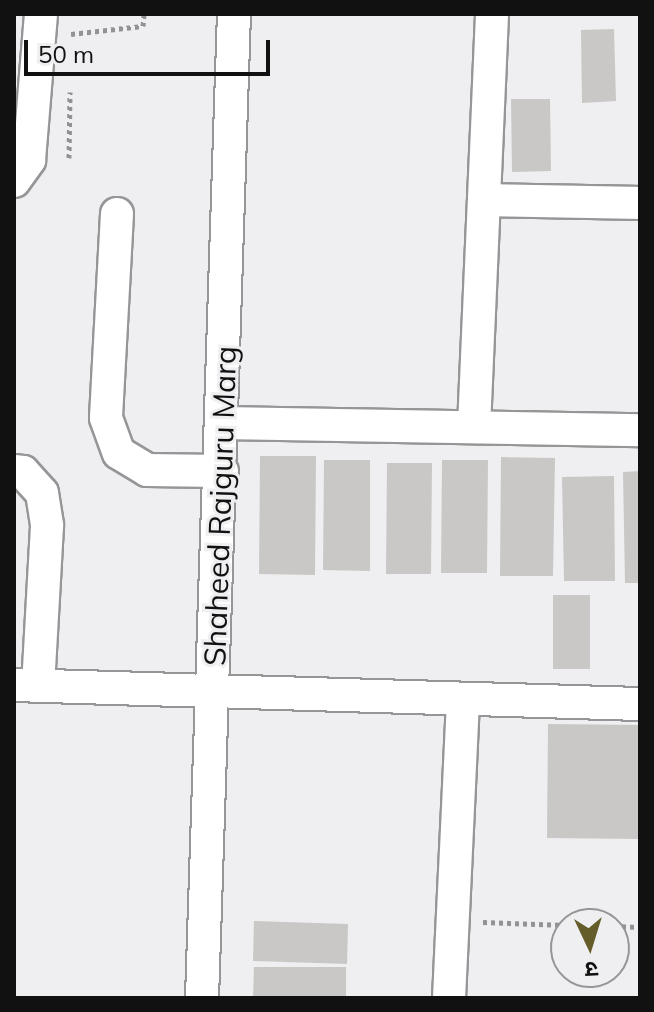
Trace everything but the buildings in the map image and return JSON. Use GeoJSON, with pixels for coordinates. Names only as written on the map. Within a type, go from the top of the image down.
{"type":"FeatureCollection","features":[{"type":"Feature","properties":{"kind":"street"},"geometry":{"type":"LineString","coordinates":[[14,181],[29,160],[41,14]]}},
{"type":"Feature","properties":{"kind":"street","name":"Shaheed Rajguru Marg"},"geometry":{"type":"LineString","coordinates":[[202,998],[224,423],[234,14]]}},
{"type":"Feature","properties":{"kind":"street"},"geometry":{"type":"LineString","coordinates":[[474,427],[492,14]]}},
{"type":"Feature","properties":{"kind":"street"},"geometry":{"type":"LineString","coordinates":[[484,200],[640,203]]}},
{"type":"Feature","properties":{"kind":"street"},"geometry":{"type":"LineString","coordinates":[[117,214],[106,418],[119,453],[147,470],[222,471]]}},
{"type":"Feature","properties":{"kind":"street"},"geometry":{"type":"LineString","coordinates":[[224,423],[640,430]]}},
{"type":"Feature","properties":{"kind":"street"},"geometry":{"type":"LineString","coordinates":[[14,471],[23,472],[42,493],[47,526],[26,685],[214,688],[640,704]]}},
{"type":"Feature","properties":{"kind":"street"},"geometry":{"type":"LineString","coordinates":[[449,998],[463,699]]}},
{"type":"Feature","properties":{"kind":"path"},"geometry":{"type":"LineString","coordinates":[[71,48],[71,32],[143,26],[144,14]]}},
{"type":"Feature","properties":{"kind":"path"},"geometry":{"type":"LineString","coordinates":[[69,158],[70,80]]}},
{"type":"Feature","properties":{"kind":"path"},"geometry":{"type":"LineString","coordinates":[[453,921],[550,924]]}}]}
